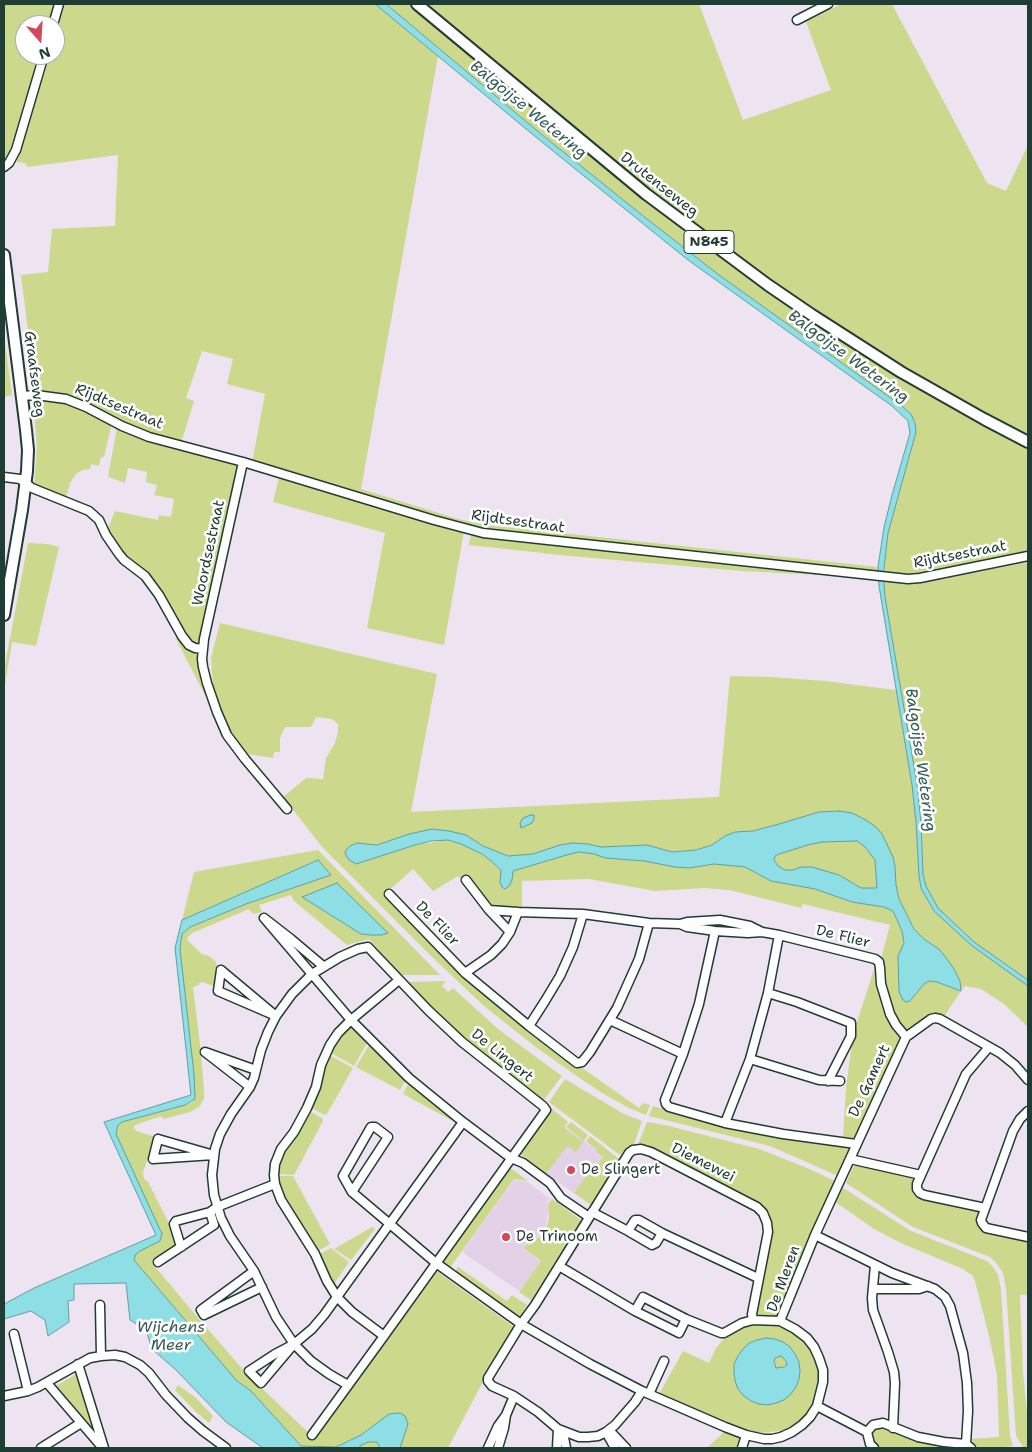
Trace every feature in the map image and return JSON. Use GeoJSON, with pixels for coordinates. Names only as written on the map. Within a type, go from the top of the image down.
{"type":"FeatureCollection","features":[{"type":"Feature","properties":{"kind":"main road","name":"Drutenseweg"},"geometry":{"type":"LineString","coordinates":[[417,4],[646,194],[747,270],[812,315],[901,372],[1028,442]]}},
{"type":"Feature","properties":{"kind":"main road","name":"Graafseweg"},"geometry":{"type":"LineString","coordinates":[[4,255],[28,450],[26,484],[4,615]]}},
{"type":"Feature","properties":{"kind":"street"},"geometry":{"type":"LineString","coordinates":[[797,20],[828,4]]}},
{"type":"Feature","properties":{"kind":"street"},"geometry":{"type":"LineString","coordinates":[[4,167],[9,163],[16,150],[41,65]]}},
{"type":"Feature","properties":{"kind":"street","name":"Rijdtsestraat"},"geometry":{"type":"LineString","coordinates":[[22,396],[36,395],[66,399],[149,437],[243,462],[457,527],[483,533],[875,577],[908,579],[1028,556]]}},
{"type":"Feature","properties":{"kind":"street","name":"Woordsestraat"},"geometry":{"type":"LineString","coordinates":[[243,462],[202,659],[205,678],[227,735],[287,809]]}},
{"type":"Feature","properties":{"kind":"street","name":"Woordsestraat"},"geometry":{"type":"LineString","coordinates":[[4,477],[20,479],[32,488],[89,511],[99,520],[106,535],[124,560],[145,576],[159,595],[189,645],[203,649]]}},
{"type":"Feature","properties":{"kind":"street"},"geometry":{"type":"LineString","coordinates":[[466,880],[489,910],[510,932]]}},
{"type":"Feature","properties":{"kind":"street","name":"De Flier"},"geometry":{"type":"LineString","coordinates":[[389,894],[465,973],[577,1063],[582,1062],[590,1052],[625,992],[649,924]]}},
{"type":"Feature","properties":{"kind":"street","name":"De Flier"},"geometry":{"type":"LineString","coordinates":[[489,910],[583,914],[649,924],[680,924],[720,920],[750,926],[762,932]]}},
{"type":"Feature","properties":{"kind":"street"},"geometry":{"type":"LineString","coordinates":[[465,973],[491,955],[502,944],[510,932],[518,912]]}},
{"type":"Feature","properties":{"kind":"street"},"geometry":{"type":"LineString","coordinates":[[529,1026],[546,1002],[560,976],[583,914]]}},
{"type":"Feature","properties":{"kind":"street"},"geometry":{"type":"LineString","coordinates":[[323,966],[291,938],[264,918],[351,1020],[409,1078],[463,1122],[511,1158],[550,1183],[561,1198],[652,1245],[656,1244],[662,1233]]}},
{"type":"Feature","properties":{"kind":"street","name":"De Flier"},"geometry":{"type":"LineString","coordinates":[[680,924],[687,928],[748,933],[762,932],[779,935],[875,959],[879,962],[881,984],[890,1014],[906,1037]]}},
{"type":"Feature","properties":{"kind":"street"},"geometry":{"type":"LineString","coordinates":[[715,931],[699,1004],[683,1054],[665,1100],[669,1107],[725,1123],[784,1134],[856,1144]]}},
{"type":"Feature","properties":{"kind":"street"},"geometry":{"type":"LineString","coordinates":[[725,1123],[750,1059],[768,993],[779,935]]}},
{"type":"Feature","properties":{"kind":"street","name":"De Lingert"},"geometry":{"type":"LineString","coordinates":[[312,1434],[348,1385],[384,1336],[546,1110],[462,1042],[398,980],[368,947],[358,949],[323,966],[312,974],[292,994],[276,1016],[264,1041],[250,1087],[230,1114],[220,1134],[214,1155],[212,1175],[214,1195],[221,1218],[230,1236],[254,1271],[276,1317],[294,1344],[311,1361],[348,1385]]}},
{"type":"Feature","properties":{"kind":"street"},"geometry":{"type":"LineString","coordinates":[[221,970],[248,993],[276,1016],[218,991],[221,970]]}},
{"type":"Feature","properties":{"kind":"street"},"geometry":{"type":"LineString","coordinates":[[384,1336],[352,1312],[337,1297],[327,1281],[315,1254],[281,1200],[275,1184],[275,1164],[281,1149],[298,1126],[307,1108],[316,1087],[326,1052],[338,1033],[398,980]]}},
{"type":"Feature","properties":{"kind":"street"},"geometry":{"type":"LineString","coordinates":[[768,993],[851,1023],[851,1036],[828,1080]]}},
{"type":"Feature","properties":{"kind":"street","name":"De Gamert"},"geometry":{"type":"LineString","coordinates":[[850,1160],[906,1037],[931,1019],[935,1018],[990,1047],[1015,1065],[1028,1080]]}},
{"type":"Feature","properties":{"kind":"street"},"geometry":{"type":"LineString","coordinates":[[610,1020],[683,1054]]}},
{"type":"Feature","properties":{"kind":"street"},"geometry":{"type":"LineString","coordinates":[[985,1208],[924,1195],[920,1193],[917,1184],[966,1074],[990,1047]]}},
{"type":"Feature","properties":{"kind":"street"},"geometry":{"type":"LineString","coordinates":[[250,1087],[205,1052],[256,1070]]}},
{"type":"Feature","properties":{"kind":"street"},"geometry":{"type":"LineString","coordinates":[[750,1059],[819,1080],[840,1082]]}},
{"type":"Feature","properties":{"kind":"street"},"geometry":{"type":"LineString","coordinates":[[1028,1111],[1020,1119],[1013,1131],[981,1220],[986,1228],[1028,1237]]}},
{"type":"Feature","properties":{"kind":"street"},"geometry":{"type":"LineString","coordinates":[[294,1344],[249,1371],[261,1383],[294,1344],[312,1329],[463,1122]]}},
{"type":"Feature","properties":{"kind":"street"},"geometry":{"type":"LineString","coordinates":[[352,1192],[388,1137],[375,1128],[371,1127],[343,1176],[352,1192],[436,1263],[521,1324],[590,1364],[645,1392],[725,1427],[764,1439],[762,1448]]}},
{"type":"Feature","properties":{"kind":"street"},"geometry":{"type":"LineString","coordinates":[[158,1140],[214,1155],[196,1156],[152,1159],[158,1140]]}},
{"type":"Feature","properties":{"kind":"street","name":"Diemewei"},"geometry":{"type":"LineString","coordinates":[[607,1431],[598,1436],[588,1438],[561,1431],[538,1412],[514,1396],[492,1386],[488,1378],[624,1160],[633,1150],[641,1149],[652,1152],[757,1207],[763,1213],[768,1232],[758,1278],[752,1314],[753,1320]]}},
{"type":"Feature","properties":{"kind":"street"},"geometry":{"type":"LineString","coordinates":[[850,1160],[921,1175]]}},
{"type":"Feature","properties":{"kind":"street","name":"De Meren"},"geometry":{"type":"LineString","coordinates":[[764,1439],[781,1437],[792,1432],[810,1417],[817,1406],[823,1382],[823,1370],[817,1352],[807,1338],[796,1329],[780,1321],[815,1235],[850,1160]]}},
{"type":"Feature","properties":{"kind":"street"},"geometry":{"type":"LineString","coordinates":[[181,1247],[174,1224],[176,1221],[210,1212],[217,1207],[275,1184]]}},
{"type":"Feature","properties":{"kind":"street"},"geometry":{"type":"LineString","coordinates":[[158,1262],[214,1226],[210,1212]]}},
{"type":"Feature","properties":{"kind":"street"},"geometry":{"type":"LineString","coordinates":[[628,1231],[635,1220],[639,1220],[662,1233],[758,1278]]}},
{"type":"Feature","properties":{"kind":"street","name":"De Meren"},"geometry":{"type":"LineString","coordinates":[[815,1235],[892,1273],[935,1289],[945,1297],[950,1306],[963,1353],[967,1383],[968,1446],[918,1437],[883,1423],[873,1425],[867,1432]]}},
{"type":"Feature","properties":{"kind":"street"},"geometry":{"type":"LineString","coordinates":[[875,1265],[873,1310],[894,1372],[893,1428]]}},
{"type":"Feature","properties":{"kind":"street"},"geometry":{"type":"LineString","coordinates":[[559,1266],[635,1311],[679,1333],[686,1319]]}},
{"type":"Feature","properties":{"kind":"street"},"geometry":{"type":"LineString","coordinates":[[254,1271],[201,1310],[204,1315],[262,1287]]}},
{"type":"Feature","properties":{"kind":"street"},"geometry":{"type":"LineString","coordinates":[[873,1289],[919,1289],[928,1286]]}},
{"type":"Feature","properties":{"kind":"street"},"geometry":{"type":"LineString","coordinates":[[635,1311],[643,1297],[686,1319],[724,1334],[742,1323],[753,1320],[780,1321]]}},
{"type":"Feature","properties":{"kind":"street"},"geometry":{"type":"LineString","coordinates":[[100,1305],[101,1356]]}},
{"type":"Feature","properties":{"kind":"street"},"geometry":{"type":"LineString","coordinates":[[14,1334],[28,1391]]}},
{"type":"Feature","properties":{"kind":"street"},"geometry":{"type":"LineString","coordinates":[[4,1396],[28,1391],[90,1358],[115,1355],[125,1357],[140,1365],[149,1373],[188,1418],[226,1448]]}},
{"type":"Feature","properties":{"kind":"street"},"geometry":{"type":"LineString","coordinates":[[607,1431],[645,1392],[664,1361]]}},
{"type":"Feature","properties":{"kind":"street"},"geometry":{"type":"LineString","coordinates":[[78,1364],[94,1431],[103,1448]]}},
{"type":"Feature","properties":{"kind":"street"},"geometry":{"type":"LineString","coordinates":[[48,1382],[81,1422],[94,1431]]}},
{"type":"Feature","properties":{"kind":"street"},"geometry":{"type":"LineString","coordinates":[[488,1448],[514,1396]]}},
{"type":"Feature","properties":{"kind":"street"},"geometry":{"type":"LineString","coordinates":[[817,1406],[867,1432],[870,1444],[874,1448]]}},
{"type":"Feature","properties":{"kind":"street"},"geometry":{"type":"LineString","coordinates":[[498,1448],[506,1415]]}},
{"type":"Feature","properties":{"kind":"street"},"geometry":{"type":"LineString","coordinates":[[41,1448],[81,1422]]}},
{"type":"Feature","properties":{"kind":"street"},"geometry":{"type":"LineString","coordinates":[[557,1448],[561,1431]]}},
{"type":"Feature","properties":{"kind":"street"},"geometry":{"type":"LineString","coordinates":[[561,1431],[566,1448]]}},
{"type":"Feature","properties":{"kind":"street"},"geometry":{"type":"LineString","coordinates":[[607,1431],[615,1448]]}},
{"type":"Feature","properties":{"kind":"street"},"geometry":{"type":"LineString","coordinates":[[607,1431],[626,1448]]}},
{"type":"Feature","properties":{"kind":"street"},"geometry":{"type":"LineString","coordinates":[[742,1448],[746,1435]]}},
{"type":"Feature","properties":{"kind":"shaded area","name":"De Slingert"},"geometry":{"type":"Polygon","coordinates":[[[555,1120],[604,1156],[590,1175],[587,1174],[574,1193],[547,1174],[555,1120]]]}},
{"type":"Feature","properties":{"kind":"shaded area","name":"De Trinoom"},"geometry":{"type":"Polygon","coordinates":[[[514,1180],[528,1182],[550,1199],[547,1203],[546,1226],[533,1242],[527,1243],[522,1248],[541,1262],[519,1291],[462,1252],[514,1180]]]}},
{"type":"Feature","properties":{"kind":"green space"},"geometry":{"type":"Polygon","coordinates":[[[4,4],[55,4],[51,15],[15,15],[15,65],[38,65],[11,157],[4,163],[4,4]]]}},
{"type":"Feature","properties":{"kind":"green space"},"geometry":{"type":"Polygon","coordinates":[[[65,4],[375,4],[438,56],[361,489],[458,519],[486,525],[878,567],[878,573],[468,527],[252,463],[265,394],[227,384],[233,359],[202,351],[186,398],[194,401],[181,443],[148,434],[77,398],[57,393],[33,391],[21,275],[48,272],[52,229],[115,226],[118,155],[27,167],[25,163],[17,162],[47,65],[65,65],[65,15],[62,15],[65,4]]]}},
{"type":"Feature","properties":{"kind":"green space"},"geometry":{"type":"Polygon","coordinates":[[[386,4],[412,4],[661,210],[792,307],[900,376],[1028,448],[1028,555],[946,572],[901,575],[884,574],[888,533],[916,432],[911,414],[719,275],[647,219],[541,134],[386,4]]]}},
{"type":"Feature","properties":{"kind":"green space"},"geometry":{"type":"Polygon","coordinates":[[[425,4],[699,4],[743,120],[831,90],[806,22],[841,4],[892,4],[987,183],[1006,191],[1028,145],[1028,438],[893,362],[784,291],[646,188],[425,4]]]}},
{"type":"Feature","properties":{"kind":"green space"},"geometry":{"type":"Polygon","coordinates":[[[4,335],[12,395],[4,397],[4,335]]]}},
{"type":"Feature","properties":{"kind":"green space"},"geometry":{"type":"Polygon","coordinates":[[[33,399],[69,402],[110,423],[111,427],[104,457],[101,457],[99,466],[91,464],[90,469],[82,470],[76,474],[70,483],[66,498],[34,486],[37,447],[33,399]]]}},
{"type":"Feature","properties":{"kind":"green space"},"geometry":{"type":"Polygon","coordinates":[[[117,427],[240,465],[200,643],[194,644],[190,641],[154,580],[122,555],[107,531],[115,511],[158,520],[159,515],[171,517],[174,499],[154,495],[157,485],[146,482],[147,472],[128,468],[125,483],[108,477],[117,427]]]}},
{"type":"Feature","properties":{"kind":"green space"},"geometry":{"type":"Polygon","coordinates":[[[279,477],[464,531],[444,645],[367,628],[385,533],[273,502],[279,477]]]}},
{"type":"Feature","properties":{"kind":"green space"},"geometry":{"type":"Polygon","coordinates":[[[471,533],[840,576],[742,571],[469,545],[471,533]]]}},
{"type":"Feature","properties":{"kind":"green space"},"geometry":{"type":"Polygon","coordinates":[[[28,543],[48,544],[59,547],[36,646],[12,642],[4,691],[4,670],[28,543]]]}},
{"type":"Feature","properties":{"kind":"green space"},"geometry":{"type":"Polygon","coordinates":[[[1028,562],[1028,980],[974,942],[953,923],[938,908],[926,886],[923,874],[917,784],[885,597],[884,581],[919,582],[938,580],[1028,562]]]}},
{"type":"Feature","properties":{"kind":"green space"},"geometry":{"type":"Polygon","coordinates":[[[220,623],[437,674],[411,812],[719,797],[730,676],[825,681],[896,690],[912,785],[921,888],[934,911],[1028,986],[1028,1027],[1004,1004],[981,989],[965,986],[943,1018],[938,1015],[907,1033],[893,1015],[883,973],[881,959],[890,925],[803,904],[801,908],[729,890],[705,888],[655,891],[589,879],[522,881],[522,910],[490,906],[467,877],[462,880],[458,876],[433,891],[413,869],[386,893],[426,938],[462,974],[544,1041],[639,1108],[643,1103],[650,1105],[646,1115],[629,1108],[581,1079],[533,1045],[484,1006],[323,848],[283,797],[306,778],[323,779],[326,758],[334,745],[338,733],[338,724],[332,719],[316,717],[311,727],[285,727],[280,738],[280,752],[274,752],[273,758],[247,754],[226,722],[213,686],[211,658],[220,623]],[[819,812],[753,831],[735,832],[712,845],[696,850],[672,852],[647,845],[601,847],[588,844],[560,845],[533,854],[508,856],[483,846],[466,835],[409,834],[377,845],[357,843],[350,846],[345,853],[356,864],[415,845],[448,840],[482,854],[501,870],[500,876],[513,875],[513,871],[524,867],[579,852],[605,858],[644,861],[675,867],[689,868],[714,864],[745,867],[771,881],[815,889],[852,902],[884,907],[893,911],[902,931],[904,944],[898,956],[903,1000],[906,1002],[910,1001],[924,984],[929,981],[961,991],[960,981],[939,949],[924,939],[914,928],[908,917],[899,899],[895,867],[851,813],[819,812]]]}},
{"type":"Feature","properties":{"kind":"green space"},"geometry":{"type":"Polygon","coordinates":[[[175,637],[195,652],[198,657],[207,694],[206,697],[175,637]]]}},
{"type":"Feature","properties":{"kind":"green space"},"geometry":{"type":"Polygon","coordinates":[[[857,841],[865,847],[875,860],[878,888],[861,888],[839,875],[801,867],[785,870],[778,866],[774,860],[775,856],[779,854],[808,845],[822,842],[857,841]]]}},
{"type":"Feature","properties":{"kind":"green space"},"geometry":{"type":"Polygon","coordinates":[[[318,850],[440,975],[401,975],[369,939],[347,945],[294,901],[291,895],[259,905],[262,912],[253,914],[249,909],[192,933],[187,938],[202,954],[209,956],[215,961],[218,967],[216,987],[202,982],[193,987],[201,1053],[204,1099],[199,1107],[190,1112],[164,1119],[161,1116],[135,1125],[134,1128],[136,1131],[156,1137],[143,1172],[144,1179],[148,1182],[180,1245],[152,1263],[246,1373],[315,1439],[435,1270],[514,1327],[448,1448],[400,1448],[408,1424],[378,1422],[361,1435],[336,1447],[301,1446],[251,1391],[236,1380],[134,1260],[136,1254],[140,1251],[160,1241],[116,1130],[122,1122],[185,1105],[195,1099],[180,949],[182,934],[190,927],[246,904],[331,875],[317,860],[182,920],[194,872],[318,850]],[[302,897],[361,934],[382,935],[387,933],[302,897]]]}},
{"type":"Feature","properties":{"kind":"green space"},"geometry":{"type":"Polygon","coordinates":[[[875,966],[883,1009],[890,1024],[901,1039],[856,1138],[843,1137],[851,1050],[858,1019],[875,966]]]}},
{"type":"Feature","properties":{"kind":"green space"},"geometry":{"type":"Polygon","coordinates":[[[446,981],[442,986],[448,992],[453,988],[498,1029],[562,1076],[543,1101],[463,1038],[405,982],[446,981]]]}},
{"type":"Feature","properties":{"kind":"green space"},"geometry":{"type":"Polygon","coordinates":[[[350,1027],[353,1027],[367,1043],[354,1066],[331,1053],[339,1039],[350,1027]]]}},
{"type":"Feature","properties":{"kind":"green space"},"geometry":{"type":"Polygon","coordinates":[[[369,1045],[406,1079],[400,1090],[356,1067],[369,1045]]]}},
{"type":"Feature","properties":{"kind":"green space"},"geometry":{"type":"Polygon","coordinates":[[[329,1055],[353,1068],[327,1114],[324,1115],[312,1108],[329,1055]]]}},
{"type":"Feature","properties":{"kind":"green space"},"geometry":{"type":"Polygon","coordinates":[[[565,1079],[624,1114],[642,1121],[634,1144],[627,1147],[620,1155],[549,1102],[565,1079]]]}},
{"type":"Feature","properties":{"kind":"green space"},"geometry":{"type":"Polygon","coordinates":[[[409,1082],[452,1119],[403,1094],[409,1082]]]}},
{"type":"Feature","properties":{"kind":"green space"},"geometry":{"type":"Polygon","coordinates":[[[653,1106],[693,1118],[851,1147],[838,1176],[770,1146],[649,1116],[653,1106]]]}},
{"type":"Feature","properties":{"kind":"green space"},"geometry":{"type":"Polygon","coordinates":[[[551,1108],[568,1122],[564,1128],[583,1142],[576,1152],[567,1146],[546,1174],[519,1153],[551,1108]]]}},
{"type":"Feature","properties":{"kind":"green space"},"geometry":{"type":"Polygon","coordinates":[[[311,1112],[322,1118],[323,1121],[294,1175],[278,1174],[284,1153],[311,1112]]]}},
{"type":"Feature","properties":{"kind":"green space"},"geometry":{"type":"Polygon","coordinates":[[[571,1122],[588,1135],[584,1141],[566,1127],[571,1122]]]}},
{"type":"Feature","properties":{"kind":"green space"},"geometry":{"type":"Polygon","coordinates":[[[647,1122],[759,1149],[835,1181],[779,1317],[753,1317],[766,1241],[762,1207],[755,1201],[660,1152],[647,1146],[637,1147],[647,1122]]]}},
{"type":"Feature","properties":{"kind":"green space"},"geometry":{"type":"Polygon","coordinates":[[[590,1136],[619,1159],[591,1205],[574,1193],[587,1174],[590,1175],[603,1157],[586,1141],[590,1136]]]}},
{"type":"Feature","properties":{"kind":"green space"},"geometry":{"type":"Polygon","coordinates":[[[858,1164],[916,1177],[916,1191],[979,1210],[979,1226],[982,1229],[1028,1239],[1028,1295],[1020,1295],[1023,1372],[1028,1412],[1028,1448],[1024,1448],[1016,1436],[1006,1289],[1003,1273],[990,1257],[913,1227],[846,1183],[853,1167],[858,1164]]]}},
{"type":"Feature","properties":{"kind":"green space"},"geometry":{"type":"Polygon","coordinates":[[[509,1167],[528,1181],[514,1179],[449,1269],[442,1263],[509,1167]]]}},
{"type":"Feature","properties":{"kind":"green space"},"geometry":{"type":"Polygon","coordinates":[[[279,1176],[293,1176],[330,1244],[318,1251],[282,1192],[279,1176]]]}},
{"type":"Feature","properties":{"kind":"green space"},"geometry":{"type":"Polygon","coordinates":[[[840,1186],[911,1231],[987,1261],[993,1267],[998,1275],[1001,1289],[1010,1436],[1013,1446],[977,1448],[970,1439],[999,1437],[997,1375],[973,1276],[963,1269],[901,1243],[874,1229],[834,1201],[840,1186]]]}},
{"type":"Feature","properties":{"kind":"green space"},"geometry":{"type":"Polygon","coordinates":[[[552,1199],[581,1220],[531,1300],[519,1292],[541,1261],[523,1248],[527,1244],[534,1242],[544,1232],[549,1218],[548,1204],[552,1199]]]}},
{"type":"Feature","properties":{"kind":"green space"},"geometry":{"type":"Polygon","coordinates":[[[372,1227],[375,1229],[351,1260],[334,1249],[372,1227]]]}},
{"type":"Feature","properties":{"kind":"green space"},"geometry":{"type":"Polygon","coordinates":[[[331,1248],[349,1262],[334,1284],[320,1254],[331,1248]]]}},
{"type":"Feature","properties":{"kind":"green space"},"geometry":{"type":"Polygon","coordinates":[[[458,1267],[507,1301],[512,1295],[527,1305],[519,1318],[454,1273],[458,1267]]]}},
{"type":"Feature","properties":{"kind":"green space"},"geometry":{"type":"Polygon","coordinates":[[[755,1323],[770,1323],[785,1327],[796,1333],[810,1348],[816,1360],[818,1370],[818,1388],[813,1404],[806,1415],[795,1424],[780,1431],[753,1432],[700,1414],[658,1396],[683,1351],[709,1363],[716,1348],[726,1336],[739,1328],[755,1323]],[[766,1338],[749,1343],[734,1372],[800,1371],[799,1362],[795,1354],[783,1342],[766,1338]]]}},
{"type":"Feature","properties":{"kind":"green space"},"geometry":{"type":"Polygon","coordinates":[[[781,1356],[787,1365],[776,1368],[775,1358],[781,1356]]]}},
{"type":"Feature","properties":{"kind":"green space"},"geometry":{"type":"Polygon","coordinates":[[[78,1373],[93,1424],[89,1427],[54,1387],[78,1373]]]}},
{"type":"Feature","properties":{"kind":"green space"},"geometry":{"type":"Polygon","coordinates":[[[178,1385],[196,1398],[213,1416],[209,1423],[175,1390],[178,1385]]]}},
{"type":"Feature","properties":{"kind":"green space"},"geometry":{"type":"Polygon","coordinates":[[[879,1425],[967,1448],[879,1448],[873,1444],[870,1435],[873,1428],[879,1425]]]}},
{"type":"Feature","properties":{"kind":"green space"},"geometry":{"type":"Polygon","coordinates":[[[724,1432],[740,1437],[736,1448],[707,1448],[724,1432]]]}},
{"type":"Feature","properties":{"kind":"green space"},"geometry":{"type":"Polygon","coordinates":[[[367,1442],[377,1442],[380,1448],[359,1448],[367,1442]]]}},
{"type":"Feature","properties":{"kind":"water"},"geometry":{"type":"Polygon","coordinates":[[[375,4],[386,4],[541,134],[647,219],[719,275],[911,414],[916,432],[888,533],[884,584],[917,784],[923,874],[926,886],[938,908],[974,942],[1028,980],[1028,986],[971,945],[934,911],[921,888],[912,785],[879,586],[878,567],[884,527],[910,433],[908,421],[892,406],[688,260],[375,4]]]}},
{"type":"Feature","properties":{"kind":"water"},"geometry":{"type":"Polygon","coordinates":[[[839,811],[852,813],[876,827],[882,834],[893,857],[899,899],[914,929],[924,939],[939,949],[947,959],[960,981],[961,991],[929,981],[924,984],[910,1001],[906,1002],[899,992],[898,956],[904,943],[902,931],[893,911],[884,907],[852,902],[815,889],[771,881],[745,867],[714,864],[689,868],[675,867],[644,861],[605,858],[579,852],[513,871],[512,880],[505,889],[500,882],[501,870],[491,861],[482,854],[448,840],[431,841],[415,845],[356,864],[348,859],[345,853],[350,846],[357,843],[377,845],[409,834],[432,829],[466,835],[483,846],[508,856],[533,854],[572,843],[601,847],[647,845],[672,852],[696,850],[712,845],[735,832],[753,831],[819,812],[839,811]],[[857,841],[822,842],[779,854],[775,856],[774,860],[778,866],[785,870],[812,867],[839,875],[861,888],[877,888],[875,860],[865,847],[857,841]]]}},
{"type":"Feature","properties":{"kind":"water"},"geometry":{"type":"Polygon","coordinates":[[[534,815],[532,823],[521,828],[520,823],[523,818],[534,815]]]}},
{"type":"Feature","properties":{"kind":"water","name":"Wijchens Meer"},"geometry":{"type":"Polygon","coordinates":[[[318,860],[331,875],[246,904],[190,927],[182,934],[180,949],[195,1099],[185,1105],[122,1122],[118,1125],[116,1134],[162,1234],[160,1241],[140,1251],[136,1254],[134,1260],[236,1380],[251,1391],[301,1446],[336,1447],[361,1435],[389,1414],[400,1413],[405,1416],[408,1424],[400,1448],[380,1448],[377,1442],[368,1442],[359,1448],[263,1448],[226,1422],[176,1370],[152,1349],[146,1330],[130,1320],[126,1283],[74,1284],[74,1300],[68,1301],[69,1322],[48,1336],[45,1320],[31,1311],[4,1319],[4,1304],[34,1288],[156,1235],[104,1122],[191,1095],[175,948],[182,920],[318,860]]]}},
{"type":"Feature","properties":{"kind":"water"},"geometry":{"type":"Polygon","coordinates":[[[337,883],[388,933],[382,935],[361,934],[302,897],[337,883]]]}},
{"type":"Feature","properties":{"kind":"water"},"geometry":{"type":"Polygon","coordinates":[[[766,1338],[783,1342],[790,1347],[799,1362],[799,1379],[791,1394],[784,1400],[768,1405],[751,1401],[744,1396],[738,1389],[735,1381],[734,1364],[738,1356],[749,1343],[766,1338]],[[781,1356],[775,1358],[776,1368],[787,1365],[781,1356]]]}},
{"type":"Feature","properties":{"kind":"place","name":"De Slingert"},"geometry":{"type":"Point","coordinates":[571,1170]}},
{"type":"Feature","properties":{"kind":"place","name":"De Trinoom"},"geometry":{"type":"Point","coordinates":[506,1237]}},
{"type":"Feature","properties":{"kind":"water label","name":"Balgoijse Wetering"},"geometry":{"type":"Point","coordinates":[528,110]}},
{"type":"Feature","properties":{"kind":"water label","name":"Balgoijse Wetering"},"geometry":{"type":"Point","coordinates":[848,357]}},
{"type":"Feature","properties":{"kind":"water label","name":"Balgoijse Wetering"},"geometry":{"type":"Point","coordinates":[920,760]}}]}
